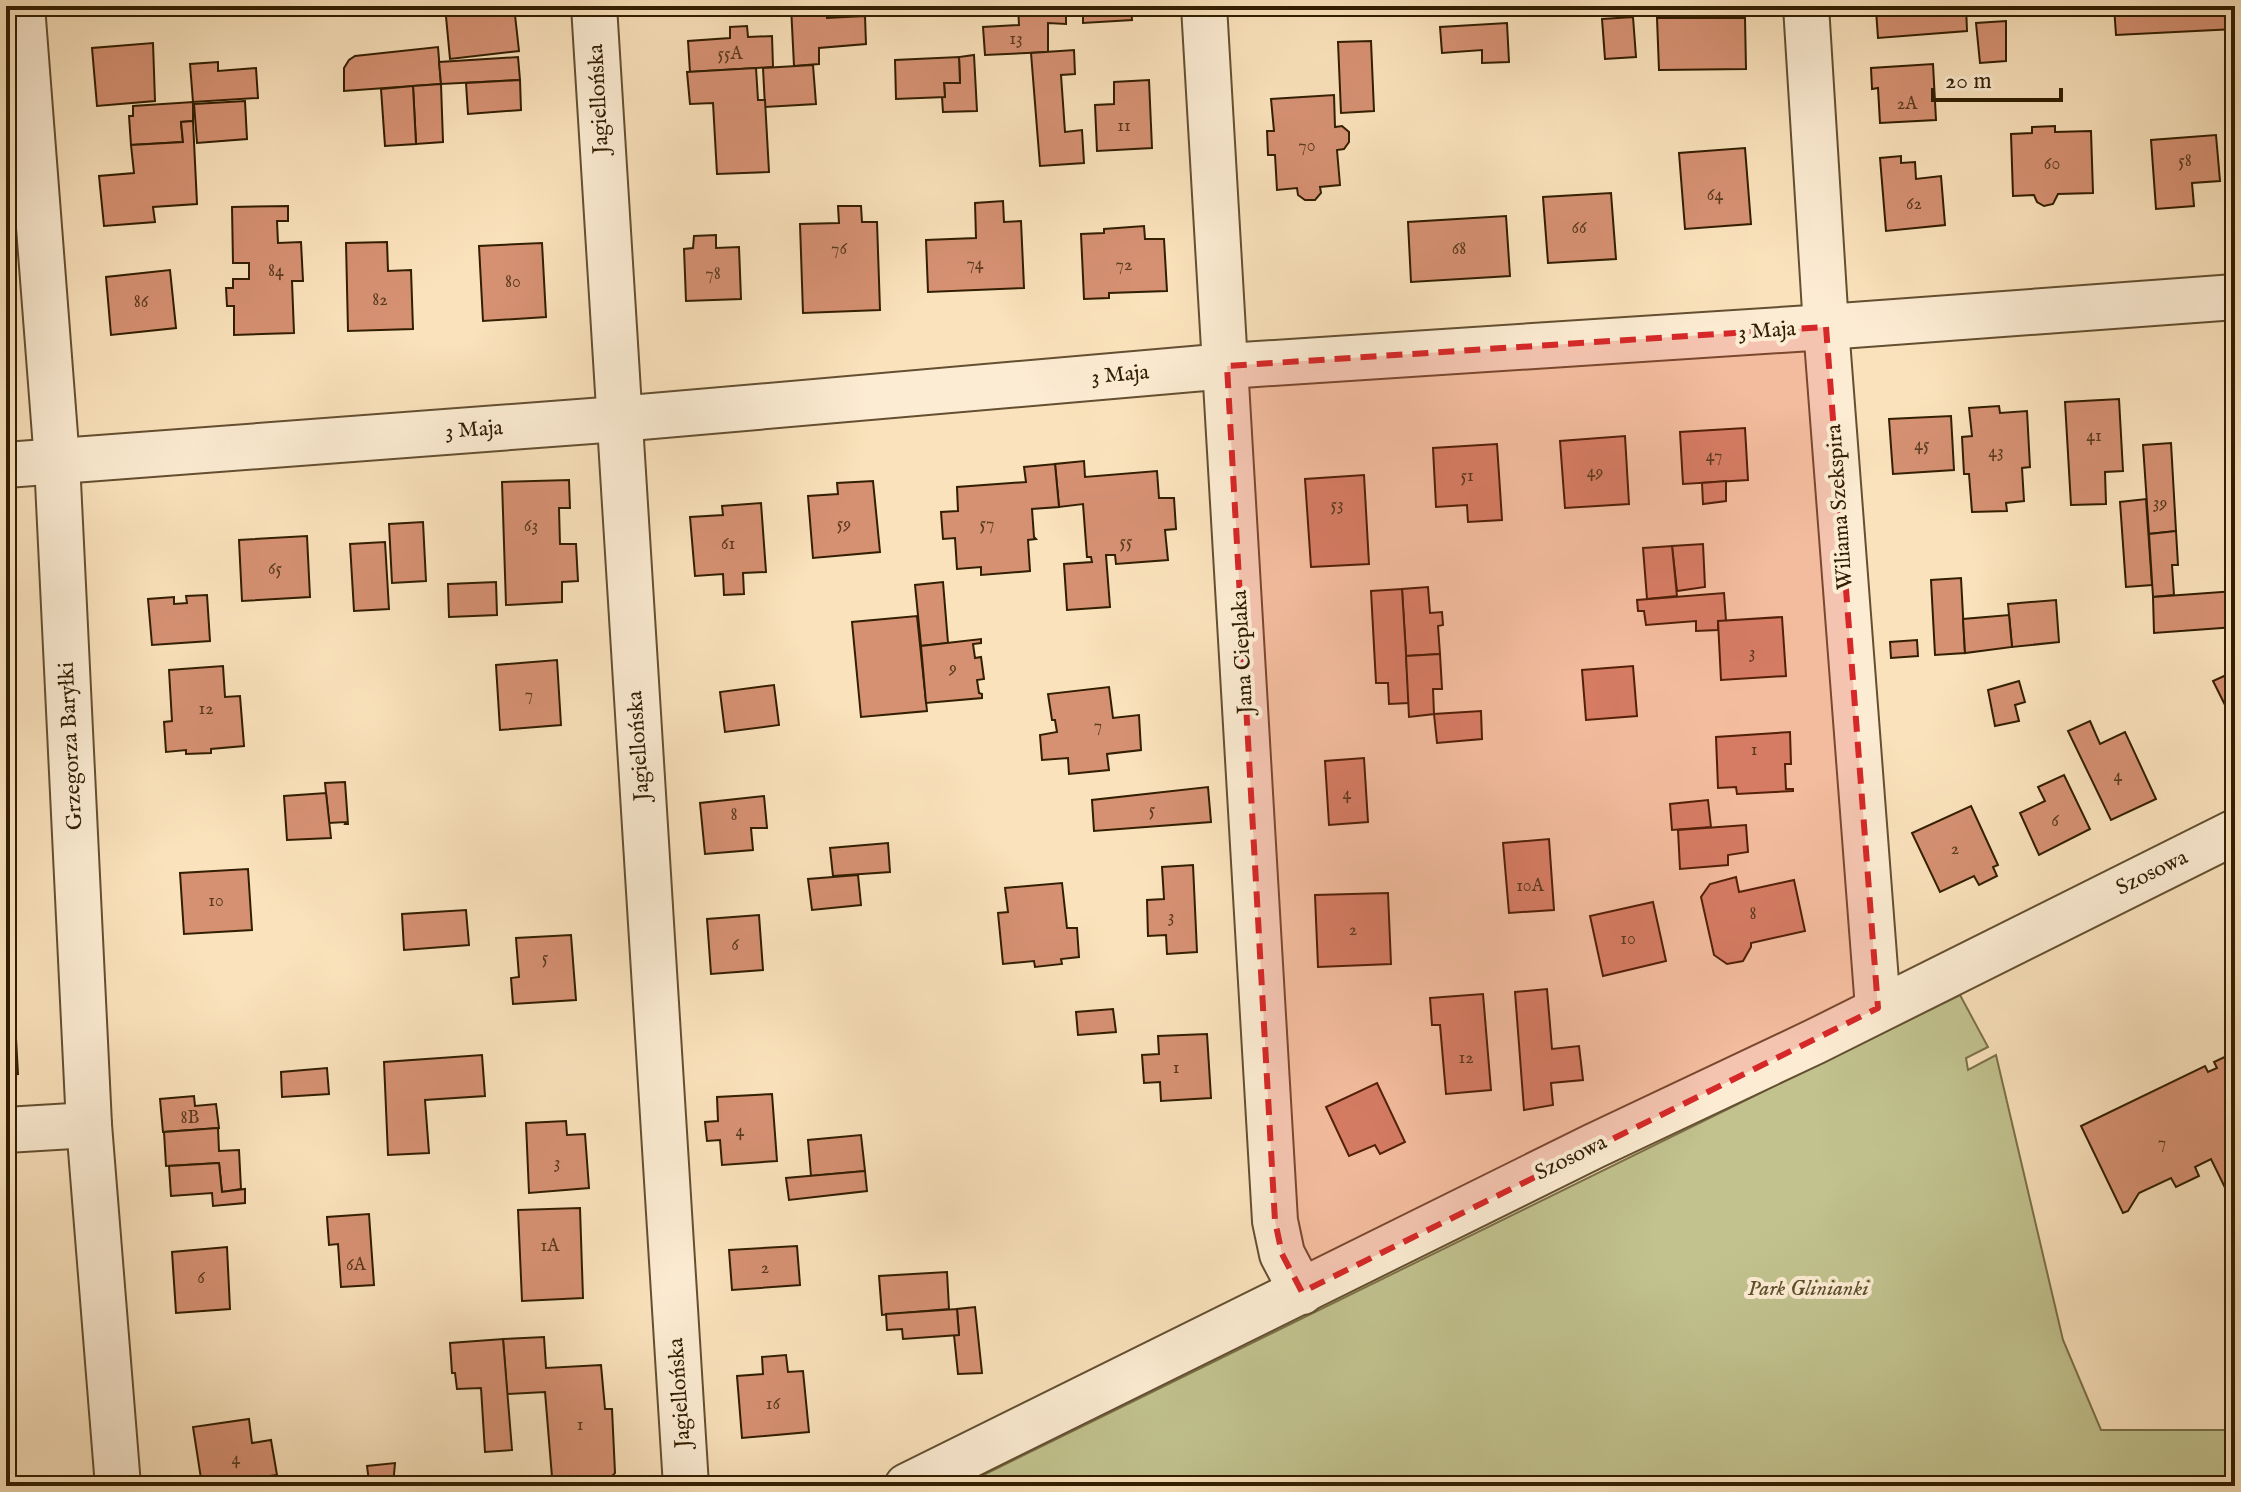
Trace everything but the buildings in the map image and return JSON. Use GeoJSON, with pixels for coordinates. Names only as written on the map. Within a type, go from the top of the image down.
{"type":"FeatureCollection","features":[{"type":"Feature","properties":{"kind":"street","name":"Grzegorza Baryłki"},"geometry":{"type":"LineString","coordinates":[[22,6],[57,461],[89,1125],[118,1486]]}},
{"type":"Feature","properties":{"kind":"street","name":"Jagiellońska"},"geometry":{"type":"LineString","coordinates":[[594,6],[686,1486]]}},
{"type":"Feature","properties":{"kind":"street","name":"Jana Cieplaka"},"geometry":{"type":"LineString","coordinates":[[1204,6],[1275,1221],[1282,1254],[1302,1292]]}},
{"type":"Feature","properties":{"kind":"street","name":"Wiliama Szekspira"},"geometry":{"type":"LineString","coordinates":[[1806,6],[1826,327],[1878,1008]]}},
{"type":"Feature","properties":{"kind":"street","name":"3 Maja"},"geometry":{"type":"LineString","coordinates":[[6,465],[618,419],[1227,366],[2235,297]]}},
{"type":"Feature","properties":{"kind":"street","name":"Szosowa"},"geometry":{"type":"LineString","coordinates":[[907,1486],[1594,1146],[1800,1049],[2235,832]]}},
{"type":"Feature","properties":{"kind":"street"},"geometry":{"type":"LineString","coordinates":[[6,1130],[89,1125]]}},
{"type":"Feature","properties":{"kind":"highlighted area"},"geometry":{"type":"Polygon","coordinates":[[[1826,327],[1878,1008],[1302,1292],[1282,1254],[1275,1221],[1227,366],[1826,327]]]}},
{"type":"Feature","properties":{"kind":"green space","name":"Park Glinianki"},"geometry":{"type":"Polygon","coordinates":[[[1960,995],[1988,1047],[1966,1058],[1968,1070],[1996,1055],[2063,1340],[2101,1430],[2235,1430],[2235,1486],[961,1486],[1960,995]]]}}]}
